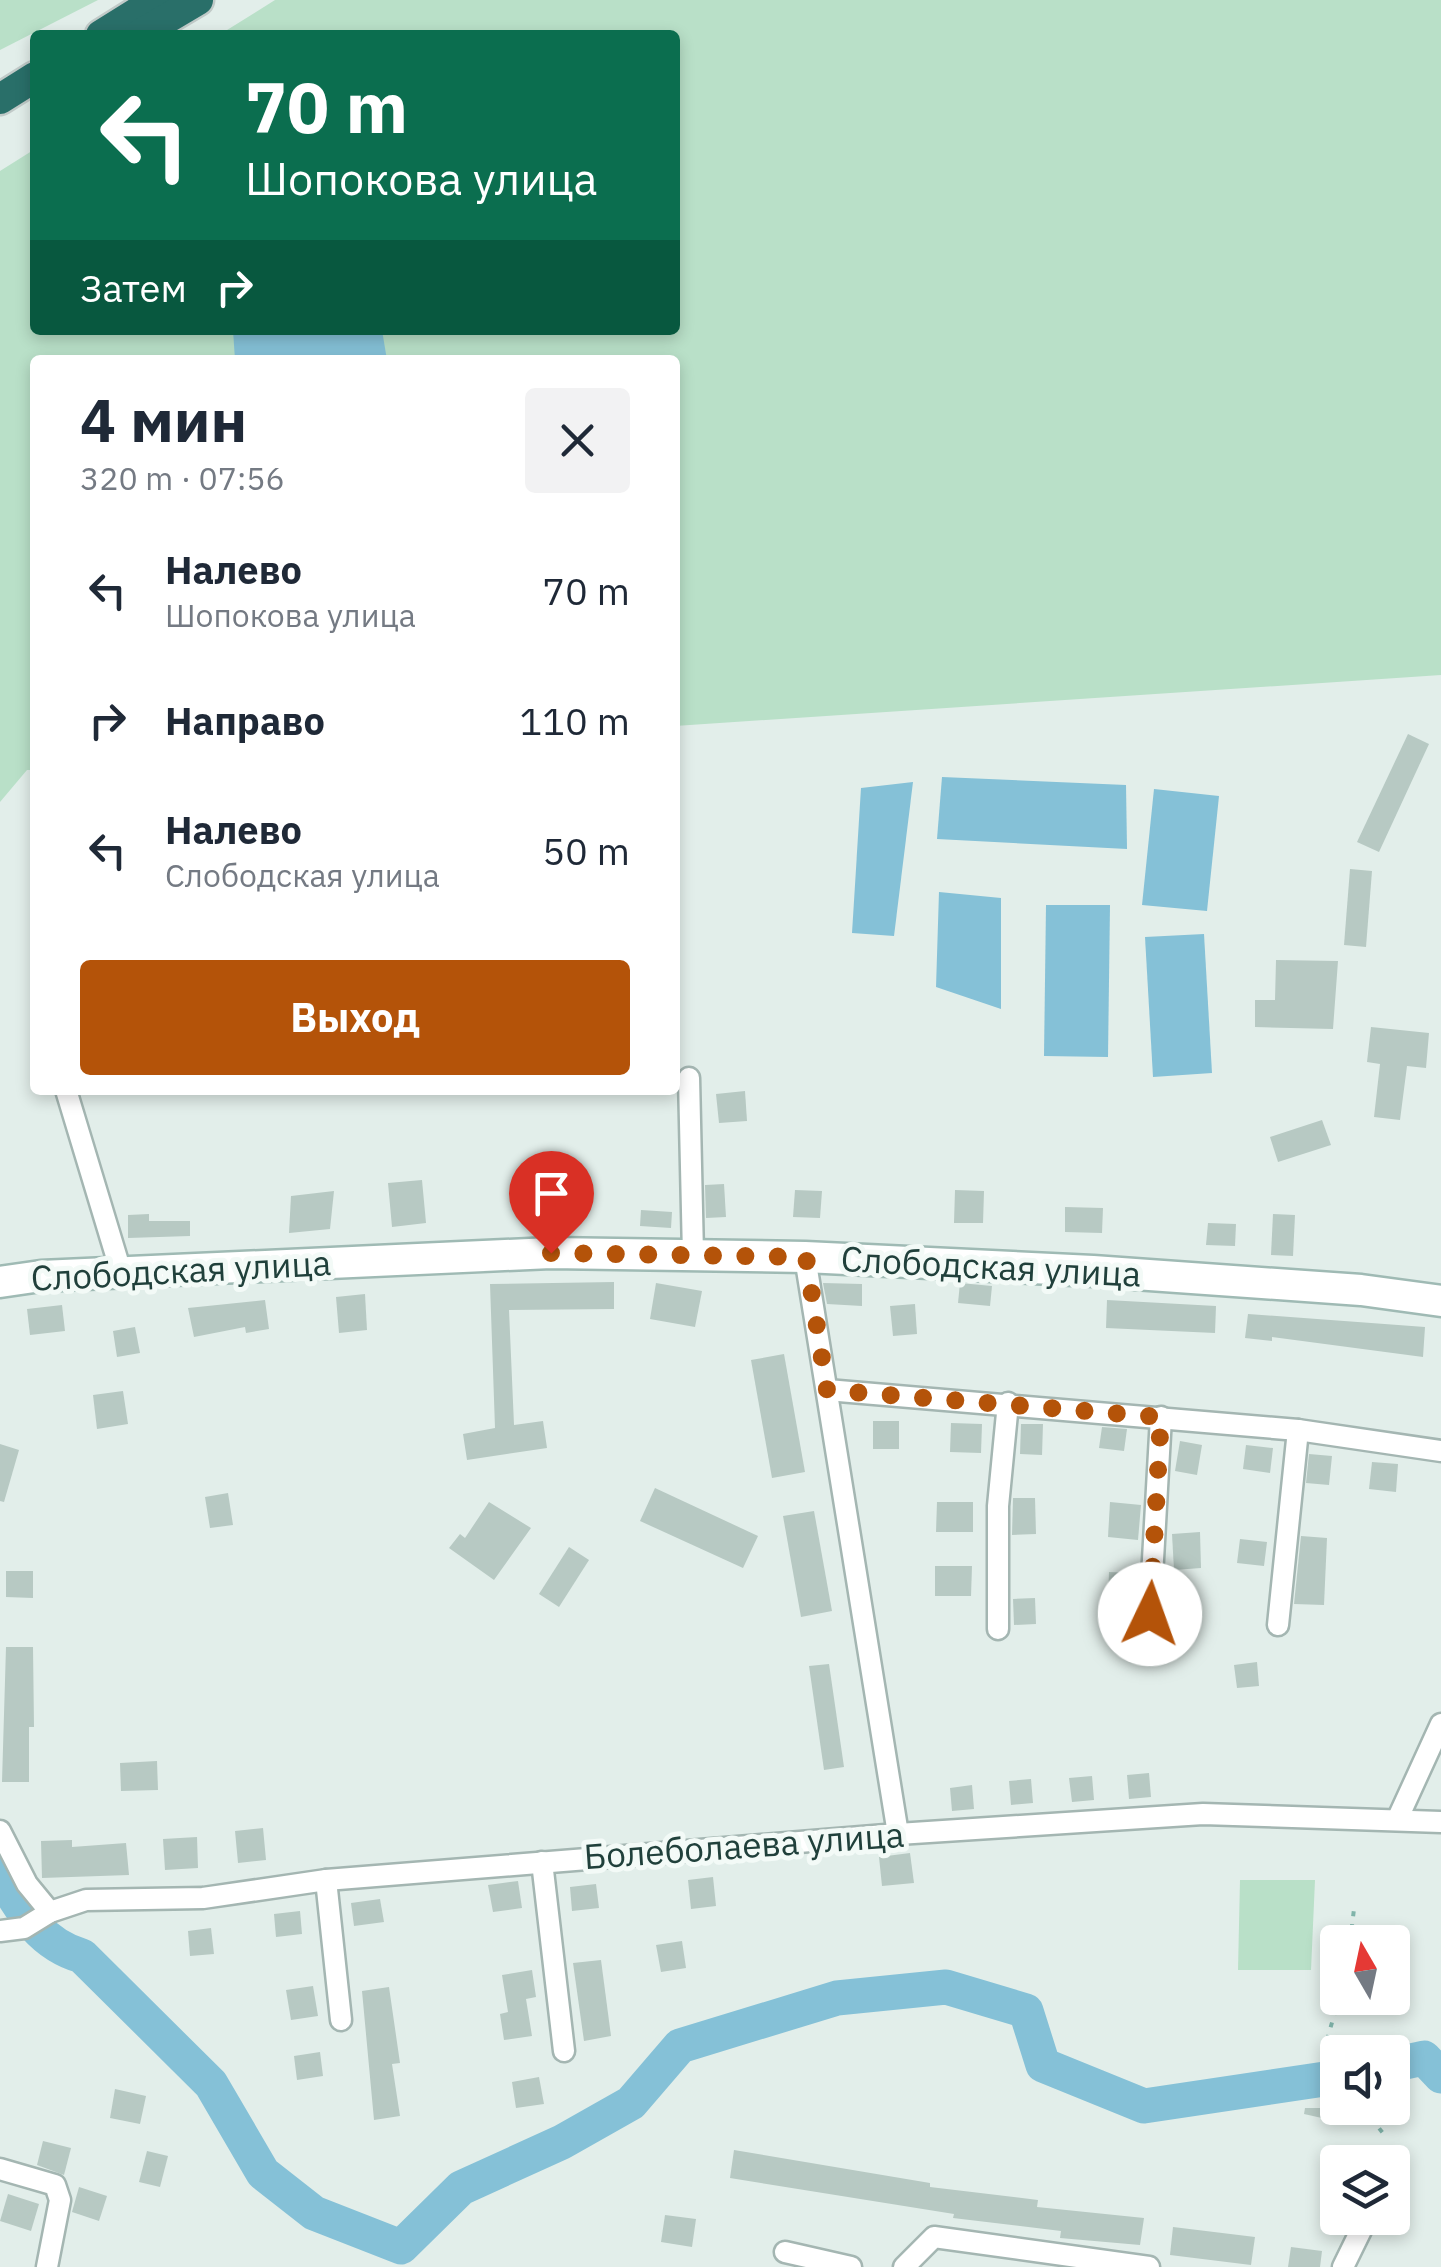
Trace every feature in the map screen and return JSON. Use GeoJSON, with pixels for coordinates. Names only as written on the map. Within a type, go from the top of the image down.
{"type":"FeatureCollection","features":[{"type":"Feature","properties":{"kind":"highway"},"geometry":{"type":"LineString","coordinates":[[110,30],[156,0]]}},
{"type":"Feature","properties":{"kind":"highway"},"geometry":{"type":"LineString","coordinates":[[147,30],[198,0]]}},
{"type":"Feature","properties":{"kind":"highway"},"geometry":{"type":"LineString","coordinates":[[0,100],[30,80]]}},
{"type":"Feature","properties":{"kind":"highway"},"geometry":{"type":"LineString","coordinates":[[0,123],[30,104]]}},
{"type":"Feature","properties":{"kind":"street"},"geometry":{"type":"LineString","coordinates":[[689,1078],[692,1255]]}},
{"type":"Feature","properties":{"kind":"street"},"geometry":{"type":"LineString","coordinates":[[68,1095],[122,1272]]}},
{"type":"Feature","properties":{"kind":"street","name":"Слободская улица"},"geometry":{"type":"LineString","coordinates":[[0,1282],[122,1272],[551,1253],[806,1257],[1112,1272],[1360,1290],[1441,1301]]}},
{"type":"Feature","properties":{"kind":"street"},"geometry":{"type":"LineString","coordinates":[[806,1257],[898,1834]]}},
{"type":"Feature","properties":{"kind":"street"},"geometry":{"type":"LineString","coordinates":[[827,1390],[1298,1430],[1441,1451]]}},
{"type":"Feature","properties":{"kind":"street"},"geometry":{"type":"LineString","coordinates":[[998,1629],[998,1506],[1008,1403]]}},
{"type":"Feature","properties":{"kind":"street"},"geometry":{"type":"LineString","coordinates":[[1150,1614],[1161,1417]]}},
{"type":"Feature","properties":{"kind":"street"},"geometry":{"type":"LineString","coordinates":[[1278,1624],[1298,1430]]}},
{"type":"Feature","properties":{"kind":"street"},"geometry":{"type":"LineString","coordinates":[[1397,1820],[1441,1724]]}},
{"type":"Feature","properties":{"kind":"street","name":"Болеболаева улица"},"geometry":{"type":"LineString","coordinates":[[0,1931],[24,1928],[50,1912],[86,1900],[203,1898],[326,1880],[898,1834],[1203,1814],[1441,1822]]}},
{"type":"Feature","properties":{"kind":"street"},"geometry":{"type":"LineString","coordinates":[[0,1831],[26,1884],[50,1912]]}},
{"type":"Feature","properties":{"kind":"street"},"geometry":{"type":"LineString","coordinates":[[542,1862],[564,2050]]}},
{"type":"Feature","properties":{"kind":"street"},"geometry":{"type":"LineString","coordinates":[[326,1880],[341,2020]]}},
{"type":"Feature","properties":{"kind":"street"},"geometry":{"type":"LineString","coordinates":[[0,2169],[55,2186],[60,2200],[48,2267]]}},
{"type":"Feature","properties":{"kind":"street"},"geometry":{"type":"LineString","coordinates":[[1343,2267],[1359,2235]]}},
{"type":"Feature","properties":{"kind":"street"},"geometry":{"type":"LineString","coordinates":[[904,2267],[934,2236],[1149,2267]]}},
{"type":"Feature","properties":{"kind":"street"},"geometry":{"type":"LineString","coordinates":[[785,2252],[851,2267]]}},
{"type":"Feature","properties":{"kind":"path"},"geometry":{"type":"LineString","coordinates":[[1352,1925],[1354,1909]]}},
{"type":"Feature","properties":{"kind":"path"},"geometry":{"type":"LineString","coordinates":[[1377,2125],[1386,2137]]}},
{"type":"Feature","properties":{"kind":"green space"},"geometry":{"type":"Polygon","coordinates":[[[0,0],[98,0],[39,30],[30,30],[30,35],[0,50],[0,0]]]}},
{"type":"Feature","properties":{"kind":"green space"},"geometry":{"type":"Polygon","coordinates":[[[275,0],[1441,0],[1441,675],[680,726],[680,355],[30,355],[30,770],[0,802],[0,171],[30,152],[30,335],[680,335],[680,30],[227,30],[275,0]]]}},
{"type":"Feature","properties":{"kind":"green space"},"geometry":{"type":"Polygon","coordinates":[[[1240,1880],[1315,1880],[1311,1970],[1238,1970],[1240,1880]]]}},
{"type":"Feature","properties":{"kind":"water"},"geometry":{"type":"Polygon","coordinates":[[[233,335],[383,335],[386,355],[235,355],[233,335]]]}},
{"type":"Feature","properties":{"kind":"water"},"geometry":{"type":"Polygon","coordinates":[[[942,777],[1126,785],[1127,849],[937,839],[942,777]]]}},
{"type":"Feature","properties":{"kind":"water"},"geometry":{"type":"Polygon","coordinates":[[[913,782],[894,936],[852,933],[861,788],[913,782]]]}},
{"type":"Feature","properties":{"kind":"water"},"geometry":{"type":"Polygon","coordinates":[[[1154,789],[1219,796],[1207,911],[1142,905],[1154,789]]]}},
{"type":"Feature","properties":{"kind":"water"},"geometry":{"type":"Polygon","coordinates":[[[939,892],[1001,898],[1001,1009],[936,987],[939,892]]]}},
{"type":"Feature","properties":{"kind":"water"},"geometry":{"type":"Polygon","coordinates":[[[1046,905],[1110,905],[1108,1057],[1044,1056],[1046,905]]]}},
{"type":"Feature","properties":{"kind":"water"},"geometry":{"type":"Polygon","coordinates":[[[1204,934],[1212,1073],[1153,1077],[1145,937],[1204,934]]]}},
{"type":"Feature","properties":{"kind":"building"},"geometry":{"type":"Polygon","coordinates":[[[1408,734],[1429,744],[1379,852],[1357,842],[1408,734]]]}},
{"type":"Feature","properties":{"kind":"building"},"geometry":{"type":"Polygon","coordinates":[[[1350,869],[1372,871],[1366,947],[1344,945],[1350,869]]]}},
{"type":"Feature","properties":{"kind":"building"},"geometry":{"type":"Polygon","coordinates":[[[1276,960],[1338,961],[1333,1029],[1255,1027],[1255,1000],[1275,1000],[1276,960]]]}},
{"type":"Feature","properties":{"kind":"building"},"geometry":{"type":"Polygon","coordinates":[[[1371,1027],[1429,1033],[1426,1068],[1407,1066],[1400,1120],[1374,1117],[1380,1064],[1367,1062],[1371,1027]]]}},
{"type":"Feature","properties":{"kind":"building"},"geometry":{"type":"Polygon","coordinates":[[[745,1091],[747,1121],[719,1123],[716,1094],[745,1091]]]}},
{"type":"Feature","properties":{"kind":"building"},"geometry":{"type":"Polygon","coordinates":[[[1322,1120],[1331,1145],[1278,1162],[1270,1137],[1322,1120]]]}},
{"type":"Feature","properties":{"kind":"building"},"geometry":{"type":"Polygon","coordinates":[[[422,1180],[426,1223],[392,1227],[388,1183],[422,1180]]]}},
{"type":"Feature","properties":{"kind":"building"},"geometry":{"type":"Polygon","coordinates":[[[724,1184],[726,1217],[706,1218],[705,1185],[724,1184]]]}},
{"type":"Feature","properties":{"kind":"building"},"geometry":{"type":"Polygon","coordinates":[[[795,1190],[822,1191],[820,1218],[793,1217],[795,1190]]]}},
{"type":"Feature","properties":{"kind":"building"},"geometry":{"type":"Polygon","coordinates":[[[955,1190],[984,1191],[983,1223],[954,1223],[955,1190]]]}},
{"type":"Feature","properties":{"kind":"building"},"geometry":{"type":"Polygon","coordinates":[[[334,1191],[330,1229],[289,1233],[291,1196],[334,1191]]]}},
{"type":"Feature","properties":{"kind":"building"},"geometry":{"type":"Polygon","coordinates":[[[1065,1207],[1103,1208],[1102,1233],[1065,1232],[1065,1207]]]}},
{"type":"Feature","properties":{"kind":"building"},"geometry":{"type":"Polygon","coordinates":[[[641,1210],[672,1212],[671,1228],[640,1226],[641,1210]]]}},
{"type":"Feature","properties":{"kind":"building"},"geometry":{"type":"Polygon","coordinates":[[[149,1214],[149,1221],[190,1221],[190,1236],[128,1238],[128,1215],[149,1214]]]}},
{"type":"Feature","properties":{"kind":"building"},"geometry":{"type":"Polygon","coordinates":[[[1273,1214],[1295,1215],[1293,1256],[1271,1255],[1273,1214]]]}},
{"type":"Feature","properties":{"kind":"building"},"geometry":{"type":"Polygon","coordinates":[[[1208,1223],[1236,1224],[1235,1246],[1206,1245],[1208,1223]]]}},
{"type":"Feature","properties":{"kind":"building"},"geometry":{"type":"Polygon","coordinates":[[[614,1282],[614,1309],[509,1310],[514,1425],[543,1421],[547,1448],[467,1460],[463,1434],[495,1428],[490,1284],[614,1282]]]}},
{"type":"Feature","properties":{"kind":"building"},"geometry":{"type":"Polygon","coordinates":[[[656,1283],[702,1291],[695,1327],[650,1319],[656,1283]]]}},
{"type":"Feature","properties":{"kind":"building"},"geometry":{"type":"Polygon","coordinates":[[[823,1283],[862,1284],[862,1306],[827,1304],[823,1283]]]}},
{"type":"Feature","properties":{"kind":"building"},"geometry":{"type":"Polygon","coordinates":[[[960,1283],[992,1286],[990,1306],[958,1303],[960,1283]]]}},
{"type":"Feature","properties":{"kind":"building"},"geometry":{"type":"Polygon","coordinates":[[[365,1294],[367,1330],[339,1333],[336,1297],[365,1294]]]}},
{"type":"Feature","properties":{"kind":"building"},"geometry":{"type":"Polygon","coordinates":[[[265,1300],[269,1329],[246,1333],[245,1327],[194,1337],[188,1308],[265,1300]]]}},
{"type":"Feature","properties":{"kind":"building"},"geometry":{"type":"Polygon","coordinates":[[[1107,1300],[1216,1306],[1215,1333],[1106,1328],[1107,1300]]]}},
{"type":"Feature","properties":{"kind":"building"},"geometry":{"type":"Polygon","coordinates":[[[915,1304],[917,1334],[893,1336],[890,1306],[915,1304]]]}},
{"type":"Feature","properties":{"kind":"building"},"geometry":{"type":"Polygon","coordinates":[[[62,1305],[65,1331],[30,1335],[27,1309],[62,1305]]]}},
{"type":"Feature","properties":{"kind":"building"},"geometry":{"type":"Polygon","coordinates":[[[1248,1314],[1425,1327],[1423,1357],[1272,1337],[1272,1341],[1245,1338],[1248,1314]]]}},
{"type":"Feature","properties":{"kind":"building"},"geometry":{"type":"Polygon","coordinates":[[[135,1327],[140,1353],[117,1357],[113,1331],[135,1327]]]}},
{"type":"Feature","properties":{"kind":"building"},"geometry":{"type":"Polygon","coordinates":[[[784,1354],[805,1472],[772,1478],[751,1360],[784,1354]]]}},
{"type":"Feature","properties":{"kind":"building"},"geometry":{"type":"Polygon","coordinates":[[[123,1391],[128,1424],[97,1429],[93,1395],[123,1391]]]}},
{"type":"Feature","properties":{"kind":"building"},"geometry":{"type":"Polygon","coordinates":[[[873,1421],[899,1421],[899,1449],[873,1449],[873,1421]]]}},
{"type":"Feature","properties":{"kind":"building"},"geometry":{"type":"Polygon","coordinates":[[[951,1423],[982,1424],[981,1453],[950,1452],[951,1423]]]}},
{"type":"Feature","properties":{"kind":"building"},"geometry":{"type":"Polygon","coordinates":[[[1021,1424],[1043,1424],[1042,1455],[1020,1454],[1021,1424]]]}},
{"type":"Feature","properties":{"kind":"building"},"geometry":{"type":"Polygon","coordinates":[[[1102,1427],[1127,1429],[1124,1451],[1099,1448],[1102,1427]]]}},
{"type":"Feature","properties":{"kind":"building"},"geometry":{"type":"Polygon","coordinates":[[[1180,1441],[1202,1445],[1197,1475],[1175,1471],[1180,1441]]]}},
{"type":"Feature","properties":{"kind":"building"},"geometry":{"type":"Polygon","coordinates":[[[0,1444],[19,1450],[4,1502],[0,1501],[0,1444]]]}},
{"type":"Feature","properties":{"kind":"building"},"geometry":{"type":"Polygon","coordinates":[[[1246,1445],[1273,1448],[1270,1473],[1243,1469],[1246,1445]]]}},
{"type":"Feature","properties":{"kind":"building"},"geometry":{"type":"Polygon","coordinates":[[[1309,1454],[1332,1456],[1329,1485],[1306,1483],[1309,1454]]]}},
{"type":"Feature","properties":{"kind":"building"},"geometry":{"type":"Polygon","coordinates":[[[1372,1462],[1398,1464],[1396,1492],[1369,1489],[1372,1462]]]}},
{"type":"Feature","properties":{"kind":"building"},"geometry":{"type":"Polygon","coordinates":[[[655,1488],[758,1536],[743,1568],[640,1521],[655,1488]]]}},
{"type":"Feature","properties":{"kind":"building"},"geometry":{"type":"Polygon","coordinates":[[[228,1493],[233,1525],[210,1528],[205,1497],[228,1493]]]}},
{"type":"Feature","properties":{"kind":"building"},"geometry":{"type":"Polygon","coordinates":[[[1013,1498],[1035,1498],[1036,1534],[1012,1535],[1013,1498]]]}},
{"type":"Feature","properties":{"kind":"building"},"geometry":{"type":"Polygon","coordinates":[[[489,1502],[531,1528],[494,1580],[449,1548],[460,1534],[465,1538],[489,1502]]]}},
{"type":"Feature","properties":{"kind":"building"},"geometry":{"type":"Polygon","coordinates":[[[937,1502],[973,1502],[973,1532],[936,1532],[937,1502]]]}},
{"type":"Feature","properties":{"kind":"building"},"geometry":{"type":"Polygon","coordinates":[[[1110,1502],[1141,1505],[1138,1540],[1108,1537],[1110,1502]]]}},
{"type":"Feature","properties":{"kind":"building"},"geometry":{"type":"Polygon","coordinates":[[[814,1511],[832,1611],[801,1617],[783,1516],[814,1511]]]}},
{"type":"Feature","properties":{"kind":"building"},"geometry":{"type":"Polygon","coordinates":[[[1200,1532],[1201,1568],[1174,1570],[1172,1534],[1200,1532]]]}},
{"type":"Feature","properties":{"kind":"building"},"geometry":{"type":"Polygon","coordinates":[[[1301,1536],[1327,1538],[1324,1605],[1294,1604],[1301,1536]]]}},
{"type":"Feature","properties":{"kind":"building"},"geometry":{"type":"Polygon","coordinates":[[[1240,1539],[1267,1542],[1264,1566],[1237,1563],[1240,1539]]]}},
{"type":"Feature","properties":{"kind":"building"},"geometry":{"type":"Polygon","coordinates":[[[569,1547],[589,1560],[559,1607],[539,1594],[569,1547]]]}},
{"type":"Feature","properties":{"kind":"building"},"geometry":{"type":"Polygon","coordinates":[[[935,1566],[972,1566],[971,1596],[935,1596],[935,1566]]]}},
{"type":"Feature","properties":{"kind":"building"},"geometry":{"type":"Polygon","coordinates":[[[6,1571],[33,1571],[33,1598],[6,1597],[6,1571]]]}},
{"type":"Feature","properties":{"kind":"building"},"geometry":{"type":"Polygon","coordinates":[[[1109,1572],[1134,1573],[1133,1601],[1108,1600],[1109,1572]]]}},
{"type":"Feature","properties":{"kind":"building"},"geometry":{"type":"Polygon","coordinates":[[[1035,1598],[1036,1624],[1014,1625],[1013,1599],[1035,1598]]]}},
{"type":"Feature","properties":{"kind":"building"},"geometry":{"type":"Polygon","coordinates":[[[6,1647],[33,1647],[34,1727],[29,1727],[29,1782],[2,1782],[6,1647]]]}},
{"type":"Feature","properties":{"kind":"building"},"geometry":{"type":"Polygon","coordinates":[[[1257,1662],[1259,1686],[1237,1688],[1234,1665],[1257,1662]]]}},
{"type":"Feature","properties":{"kind":"building"},"geometry":{"type":"Polygon","coordinates":[[[829,1664],[844,1767],[824,1770],[809,1666],[829,1664]]]}},
{"type":"Feature","properties":{"kind":"building"},"geometry":{"type":"Polygon","coordinates":[[[157,1761],[158,1790],[121,1791],[120,1763],[157,1761]]]}},
{"type":"Feature","properties":{"kind":"building"},"geometry":{"type":"Polygon","coordinates":[[[1149,1773],[1151,1797],[1129,1799],[1127,1775],[1149,1773]]]}},
{"type":"Feature","properties":{"kind":"building"},"geometry":{"type":"Polygon","coordinates":[[[1092,1776],[1094,1800],[1072,1802],[1069,1778],[1092,1776]]]}},
{"type":"Feature","properties":{"kind":"building"},"geometry":{"type":"Polygon","coordinates":[[[1031,1779],[1033,1803],[1011,1805],[1009,1781],[1031,1779]]]}},
{"type":"Feature","properties":{"kind":"building"},"geometry":{"type":"Polygon","coordinates":[[[972,1785],[974,1809],[952,1811],[950,1788],[972,1785]]]}},
{"type":"Feature","properties":{"kind":"building"},"geometry":{"type":"Polygon","coordinates":[[[263,1828],[266,1860],[238,1863],[235,1831],[263,1828]]]}},
{"type":"Feature","properties":{"kind":"building"},"geometry":{"type":"Polygon","coordinates":[[[197,1837],[198,1868],[165,1870],[163,1839],[197,1837]]]}},
{"type":"Feature","properties":{"kind":"building"},"geometry":{"type":"Polygon","coordinates":[[[72,1840],[72,1847],[126,1843],[129,1875],[42,1878],[41,1841],[72,1840]]]}},
{"type":"Feature","properties":{"kind":"building"},"geometry":{"type":"Polygon","coordinates":[[[910,1853],[914,1883],[882,1886],[879,1857],[910,1853]]]}},
{"type":"Feature","properties":{"kind":"building"},"geometry":{"type":"Polygon","coordinates":[[[713,1877],[716,1906],[691,1909],[688,1880],[713,1877]]]}},
{"type":"Feature","properties":{"kind":"building"},"geometry":{"type":"Polygon","coordinates":[[[518,1881],[522,1908],[493,1912],[488,1885],[518,1881]]]}},
{"type":"Feature","properties":{"kind":"building"},"geometry":{"type":"Polygon","coordinates":[[[596,1884],[599,1908],[572,1911],[570,1887],[596,1884]]]}},
{"type":"Feature","properties":{"kind":"building"},"geometry":{"type":"Polygon","coordinates":[[[380,1899],[384,1922],[354,1926],[351,1903],[380,1899]]]}},
{"type":"Feature","properties":{"kind":"building"},"geometry":{"type":"Polygon","coordinates":[[[300,1911],[302,1934],[276,1937],[274,1914],[300,1911]]]}},
{"type":"Feature","properties":{"kind":"building"},"geometry":{"type":"Polygon","coordinates":[[[211,1928],[214,1954],[190,1956],[188,1931],[211,1928]]]}},
{"type":"Feature","properties":{"kind":"building"},"geometry":{"type":"Polygon","coordinates":[[[682,1941],[686,1968],[661,1972],[656,1945],[682,1941]]]}},
{"type":"Feature","properties":{"kind":"building"},"geometry":{"type":"Polygon","coordinates":[[[601,1960],[611,2036],[584,2041],[573,1963],[601,1960]]]}},
{"type":"Feature","properties":{"kind":"building"},"geometry":{"type":"Polygon","coordinates":[[[532,1970],[536,1997],[526,1999],[532,2036],[504,2040],[500,2014],[508,2012],[502,1975],[532,1970]]]}},
{"type":"Feature","properties":{"kind":"building"},"geometry":{"type":"Polygon","coordinates":[[[313,1986],[318,2016],[291,2020],[286,1990],[313,1986]]]}},
{"type":"Feature","properties":{"kind":"building"},"geometry":{"type":"Polygon","coordinates":[[[389,1987],[400,2063],[392,2064],[400,2116],[374,2120],[362,1991],[389,1987]]]}},
{"type":"Feature","properties":{"kind":"building"},"geometry":{"type":"Polygon","coordinates":[[[320,2052],[323,2076],[297,2080],[294,2056],[320,2052]]]}},
{"type":"Feature","properties":{"kind":"building"},"geometry":{"type":"Polygon","coordinates":[[[539,2077],[544,2104],[516,2108],[512,2082],[539,2077]]]}},
{"type":"Feature","properties":{"kind":"building"},"geometry":{"type":"Polygon","coordinates":[[[115,2089],[146,2096],[140,2124],[110,2118],[115,2089]]]}},
{"type":"Feature","properties":{"kind":"building"},"geometry":{"type":"Polygon","coordinates":[[[1305,2108],[1320,2108],[1320,2118],[1304,2114],[1305,2108]]]}},
{"type":"Feature","properties":{"kind":"building"},"geometry":{"type":"Polygon","coordinates":[[[43,2141],[71,2148],[64,2175],[37,2165],[43,2141]]]}},
{"type":"Feature","properties":{"kind":"building"},"geometry":{"type":"Polygon","coordinates":[[[734,2150],[930,2183],[930,2187],[1038,2200],[1037,2207],[1144,2218],[1140,2245],[1060,2238],[1061,2231],[953,2218],[954,2214],[730,2178],[734,2150]]]}},
{"type":"Feature","properties":{"kind":"building"},"geometry":{"type":"Polygon","coordinates":[[[147,2151],[168,2156],[160,2187],[139,2182],[147,2151]]]}},
{"type":"Feature","properties":{"kind":"building"},"geometry":{"type":"Polygon","coordinates":[[[79,2187],[107,2196],[99,2221],[72,2212],[79,2187]]]}},
{"type":"Feature","properties":{"kind":"building"},"geometry":{"type":"Polygon","coordinates":[[[8,2194],[39,2204],[31,2231],[0,2221],[8,2194]]]}},
{"type":"Feature","properties":{"kind":"building"},"geometry":{"type":"Polygon","coordinates":[[[665,2215],[696,2219],[692,2247],[661,2242],[665,2215]]]}},
{"type":"Feature","properties":{"kind":"building"},"geometry":{"type":"Polygon","coordinates":[[[1173,2227],[1255,2237],[1251,2265],[1170,2255],[1173,2227]]]}},
{"type":"Feature","properties":{"kind":"building"},"geometry":{"type":"Polygon","coordinates":[[[1291,2247],[1322,2251],[1320,2267],[1288,2267],[1291,2247]]]}},
{"type":"Feature","properties":{"kind":"waterway"},"geometry":{"type":"LineString","coordinates":[[0,1874],[43,1935],[82,1956],[211,2084],[263,2173],[314,2213],[401,2247],[461,2188],[562,2142],[631,2103],[680,2046],[837,1998],[946,1987],[1026,2011],[1043,2065],[1144,2106],[1320,2080]]}},
{"type":"Feature","properties":{"kind":"waterway"},"geometry":{"type":"LineString","coordinates":[[1410,2061],[1424,2058],[1441,2076]]}},
{"type":"Feature","properties":{"kind":"route"},"geometry":{"type":"LineString","coordinates":[[551,1253],[806,1257],[827,1390],[1161,1417],[1150,1614]]}}]}
